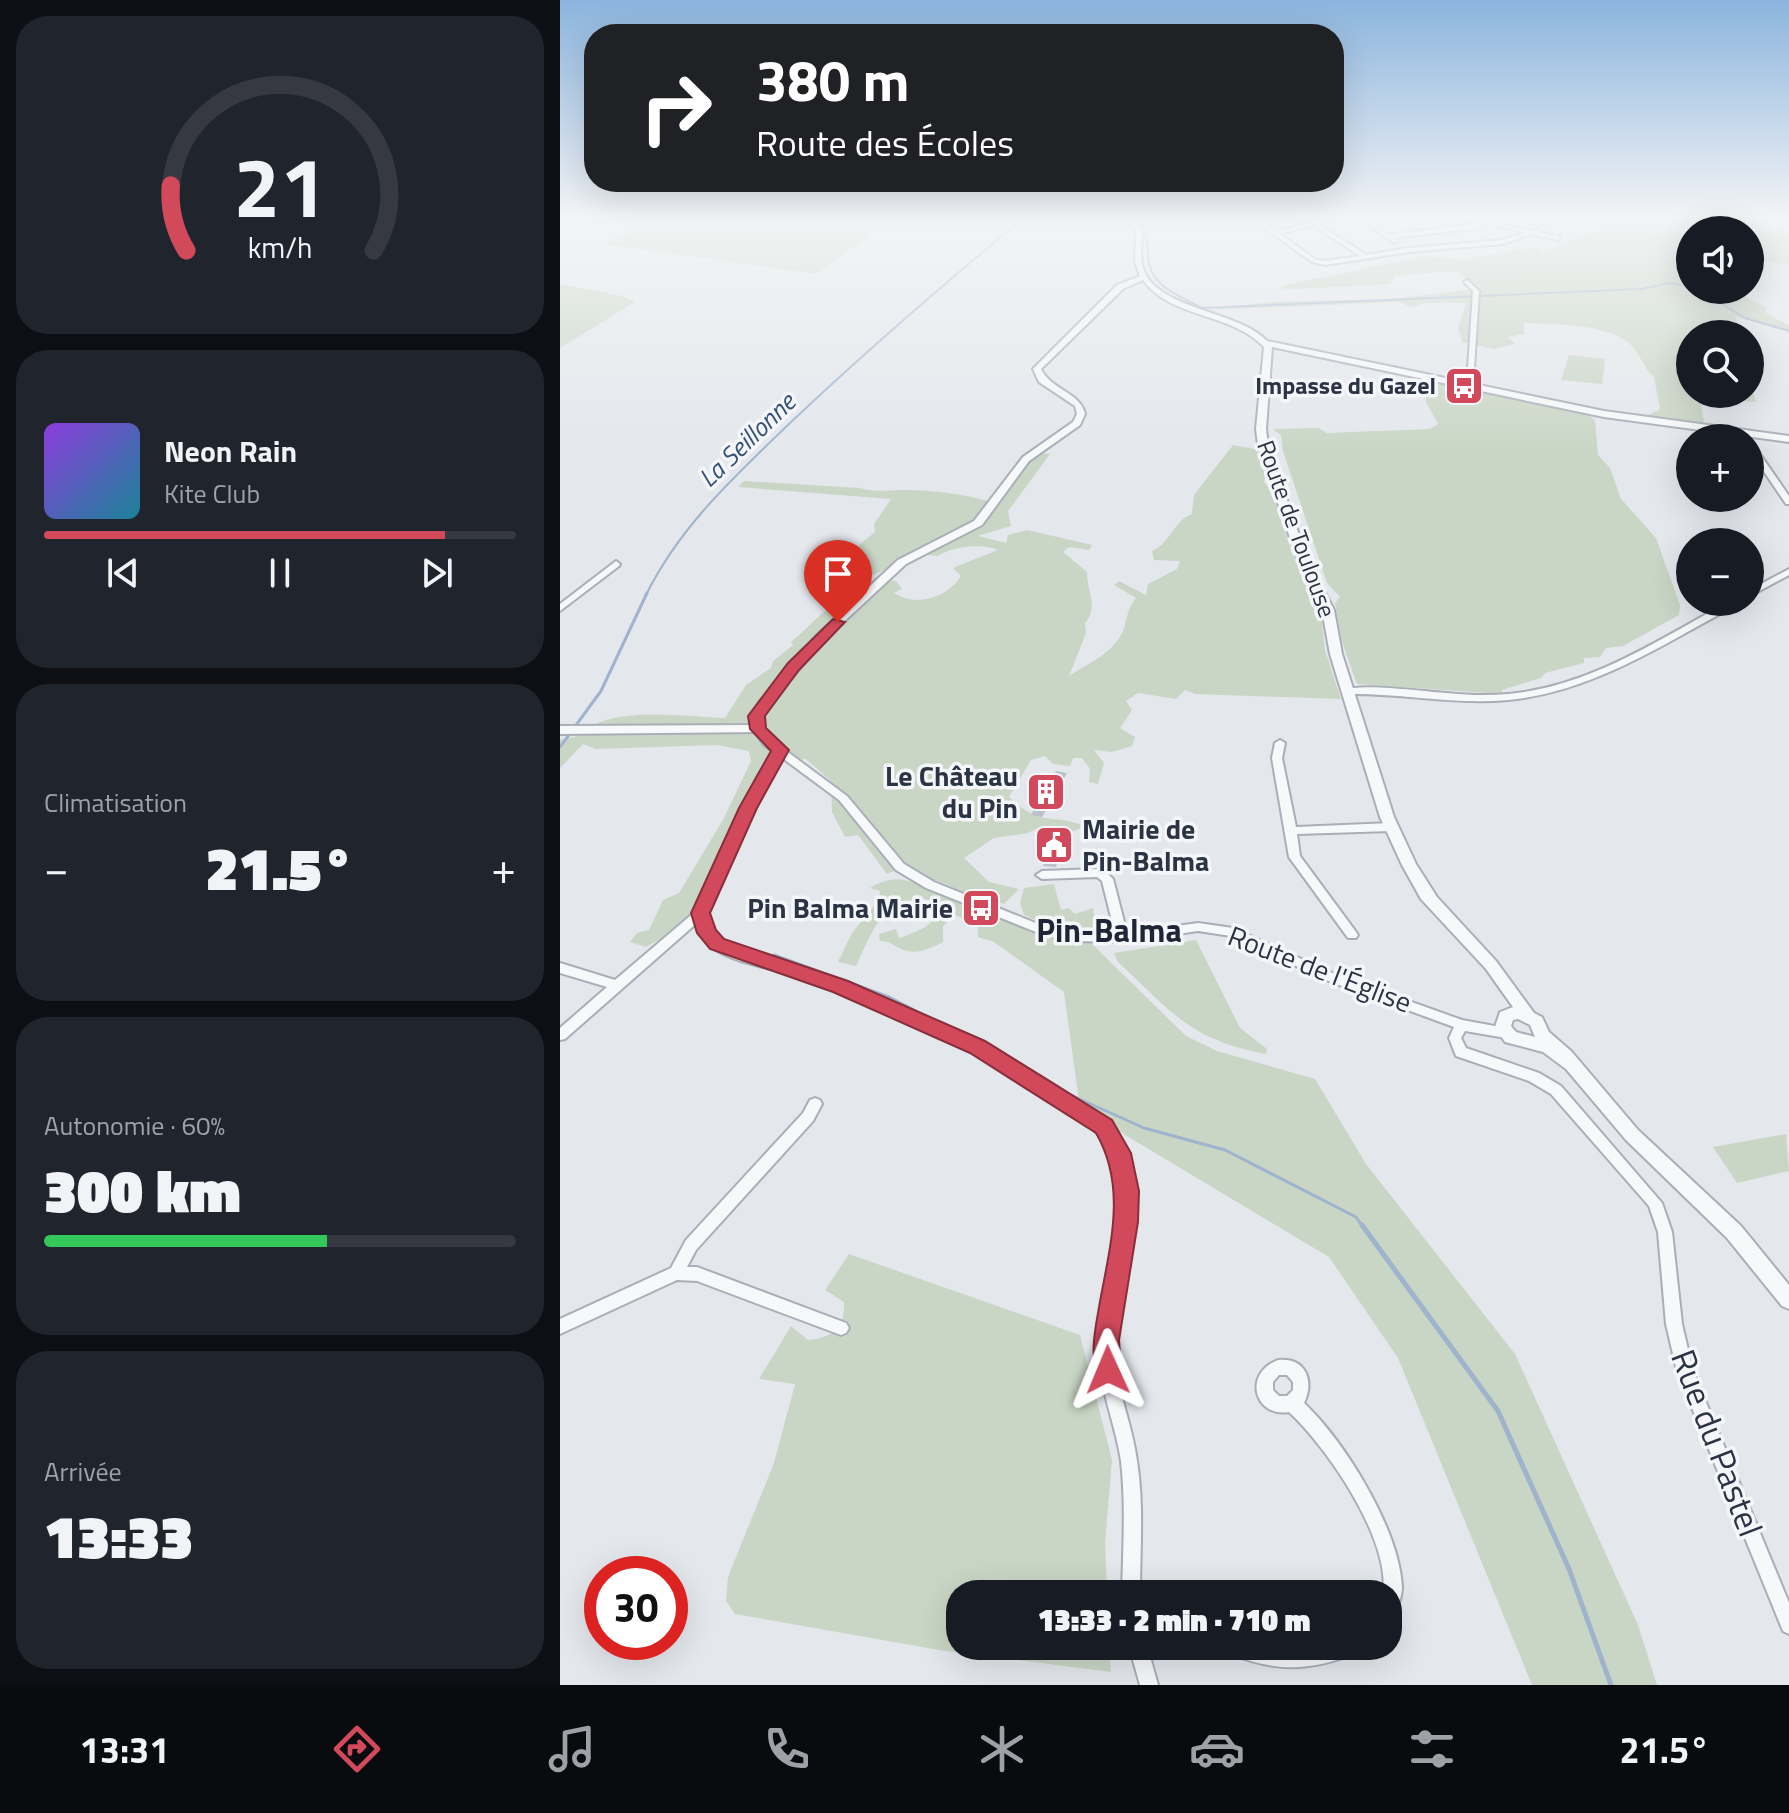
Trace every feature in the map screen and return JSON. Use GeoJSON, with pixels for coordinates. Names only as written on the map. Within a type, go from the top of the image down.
{"type":"FeatureCollection","features":[{"type":"Feature","properties":{"kind":"street"},"geometry":{"type":"LineString","coordinates":[[562,730],[758,729],[757,716],[763,705],[820,638],[902,562],[978,523],[1026,459],[1077,423],[1081,414],[1079,405],[1042,380],[1037,369],[1114,295]]}},
{"type":"Feature","properties":{"kind":"street"},"geometry":{"type":"LineString","coordinates":[[1167,295],[1266,343],[1615,416],[1676,426]]}},
{"type":"Feature","properties":{"kind":"street"},"geometry":{"type":"LineString","coordinates":[[1470,384],[1476,295]]}},
{"type":"Feature","properties":{"kind":"street","name":"Route de Toulouse"},"geometry":{"type":"LineString","coordinates":[[1266,343],[1263,445],[1303,561],[1328,610],[1336,654],[1365,747],[1369,783],[1399,862],[1502,978],[1512,1020],[1536,1021],[1534,1036]]}},
{"type":"Feature","properties":{"kind":"street"},"geometry":{"type":"LineString","coordinates":[[1764,437],[1789,439]]}},
{"type":"Feature","properties":{"kind":"street"},"geometry":{"type":"LineString","coordinates":[[1764,466],[1789,502]]}},
{"type":"Feature","properties":{"kind":"street"},"geometry":{"type":"LineString","coordinates":[[560,608],[616,564]]}},
{"type":"Feature","properties":{"kind":"street"},"geometry":{"type":"LineString","coordinates":[[1764,585],[1789,572]]}},
{"type":"Feature","properties":{"kind":"street"},"geometry":{"type":"LineString","coordinates":[[1348,691],[1489,697],[1529,694],[1624,661],[1708,616]]}},
{"type":"Feature","properties":{"kind":"street","name":"Route de l'Église"},"geometry":{"type":"LineString","coordinates":[[758,729],[780,750],[843,798],[861,816],[891,859],[909,874],[1051,933],[1086,939],[1122,938],[1198,927],[1233,932],[1317,972],[1467,1026],[1512,1020]]}},
{"type":"Feature","properties":{"kind":"street"},"geometry":{"type":"LineString","coordinates":[[1280,743],[1277,758],[1295,857],[1352,935]]}},
{"type":"Feature","properties":{"kind":"street"},"geometry":{"type":"LineString","coordinates":[[560,1035],[701,913],[748,808],[780,750]]}},
{"type":"Feature","properties":{"kind":"street"},"geometry":{"type":"LineString","coordinates":[[1291,831],[1386,827]]}},
{"type":"Feature","properties":{"kind":"street"},"geometry":{"type":"LineString","coordinates":[[1042,875],[1100,873],[1107,879],[1122,938]]}},
{"type":"Feature","properties":{"kind":"street"},"geometry":{"type":"LineString","coordinates":[[701,913],[707,933],[717,944],[841,986],[977,1047],[1104,1127],[1119,1153],[1127,1191],[1126,1222],[1106,1340],[1108,1370],[1131,1475],[1131,1580]]}},
{"type":"Feature","properties":{"kind":"street"},"geometry":{"type":"LineString","coordinates":[[679,934],[707,933]]}},
{"type":"Feature","properties":{"kind":"street"},"geometry":{"type":"LineString","coordinates":[[560,968],[616,985]]}},
{"type":"Feature","properties":{"kind":"street"},"geometry":{"type":"LineString","coordinates":[[1512,1020],[1517,1040],[1534,1036],[1571,1064],[1632,1135],[1734,1232],[1789,1300]]}},
{"type":"Feature","properties":{"kind":"street","name":"Rue du Pastel"},"geometry":{"type":"LineString","coordinates":[[1467,1026],[1455,1038],[1461,1052],[1534,1077],[1556,1090],[1655,1203],[1665,1232],[1674,1324],[1685,1371],[1789,1625]]}},
{"type":"Feature","properties":{"kind":"street"},"geometry":{"type":"LineString","coordinates":[[676,1273],[691,1245],[808,1117],[815,1104]]}},
{"type":"Feature","properties":{"kind":"street"},"geometry":{"type":"LineString","coordinates":[[560,1327],[676,1273],[697,1274],[841,1328]]}},
{"type":"Feature","properties":{"kind":"street"},"geometry":{"type":"LineString","coordinates":[[1293,1404],[1362,1490],[1394,1580]]}},
{"type":"Feature","properties":{"kind":"street"},"geometry":{"type":"LineString","coordinates":[[1142,1660],[1149,1685]]}},
{"type":"Feature","properties":{"kind":"green space"},"geometry":{"type":"Polygon","coordinates":[[[560,295],[615,295],[635,302],[560,348],[560,295]]]}},
{"type":"Feature","properties":{"kind":"green space"},"geometry":{"type":"Polygon","coordinates":[[[1429,295],[1676,295],[1676,304],[1759,304],[1767,308],[1765,312],[1789,326],[1789,330],[1764,324],[1764,320],[1736,317],[1737,320],[1676,320],[1676,408],[1702,408],[1704,424],[1677,424],[1641,419],[1660,409],[1654,377],[1629,343],[1607,332],[1524,323],[1524,334],[1507,337],[1515,344],[1494,349],[1462,342],[1458,328],[1466,303],[1425,303],[1411,307],[1399,302],[1208,310],[1269,302],[1391,299],[1429,295]]]}},
{"type":"Feature","properties":{"kind":"green space"},"geometry":{"type":"Polygon","coordinates":[[[1569,355],[1605,359],[1602,384],[1561,380],[1569,355]]]}},
{"type":"Feature","properties":{"kind":"green space"},"geometry":{"type":"Polygon","coordinates":[[[1439,380],[1585,413],[1595,420],[1598,455],[1610,468],[1621,499],[1656,538],[1676,594],[1677,616],[1623,646],[1606,648],[1600,657],[1584,658],[1584,663],[1545,673],[1541,678],[1502,690],[1502,694],[1357,684],[1341,639],[1335,603],[1340,597],[1327,583],[1283,451],[1281,435],[1273,429],[1318,428],[1327,433],[1430,429],[1438,424],[1426,402],[1425,382],[1439,380]]]}},
{"type":"Feature","properties":{"kind":"green space"},"geometry":{"type":"Polygon","coordinates":[[[1233,445],[1260,450],[1266,473],[1264,482],[1272,492],[1292,553],[1321,615],[1325,650],[1341,699],[1195,694],[1185,690],[1176,699],[1138,693],[1126,701],[1132,710],[1120,728],[1135,737],[1132,746],[1112,752],[1094,750],[1104,763],[1098,784],[1089,782],[1090,769],[1082,758],[1073,758],[1070,766],[1053,764],[1045,756],[1031,760],[1009,797],[1038,817],[1085,826],[1074,831],[1042,826],[1028,833],[994,838],[964,858],[989,882],[1019,889],[1004,904],[989,900],[984,907],[1030,932],[1089,941],[1186,1036],[1217,1051],[1315,1079],[1366,1164],[1515,1354],[1638,1625],[1657,1685],[1532,1685],[1398,1358],[1329,1257],[1080,1108],[1064,992],[994,942],[978,937],[978,924],[955,915],[943,926],[943,942],[929,948],[909,951],[880,941],[879,934],[896,929],[899,938],[919,930],[935,918],[942,906],[915,895],[909,903],[900,903],[883,915],[856,966],[838,962],[852,933],[879,900],[880,891],[870,888],[881,882],[900,880],[948,894],[951,886],[922,875],[890,850],[894,871],[887,874],[858,835],[845,837],[832,812],[831,781],[806,759],[784,760],[775,766],[700,916],[646,947],[630,942],[637,933],[649,930],[663,900],[679,893],[724,818],[751,761],[749,751],[717,745],[595,749],[583,744],[560,768],[560,740],[583,735],[594,725],[609,719],[648,714],[725,718],[746,685],[771,668],[773,661],[793,645],[791,642],[840,600],[864,591],[878,590],[887,580],[896,581],[902,589],[894,593],[903,597],[912,600],[931,598],[948,590],[961,576],[953,568],[998,550],[976,546],[951,550],[938,556],[911,553],[888,569],[852,583],[848,577],[861,552],[859,545],[875,532],[874,524],[891,499],[738,487],[744,481],[876,491],[937,492],[992,502],[1035,453],[1050,454],[1008,511],[1011,526],[978,536],[1006,543],[1008,535],[1027,530],[1092,545],[1089,550],[1069,547],[1063,552],[1087,572],[1092,605],[1085,623],[1086,633],[1069,676],[1101,656],[1120,637],[1136,598],[1114,585],[1119,581],[1146,595],[1148,584],[1177,569],[1180,561],[1154,560],[1152,551],[1192,514],[1194,495],[1233,445]]]}},
{"type":"Feature","properties":{"kind":"green space"},"geometry":{"type":"Polygon","coordinates":[[[1054,884],[1061,910],[1069,908],[1075,914],[1093,908],[1096,933],[1056,929],[1024,915],[1020,903],[1024,888],[1054,884]]]}},
{"type":"Feature","properties":{"kind":"green space"},"geometry":{"type":"Polygon","coordinates":[[[1196,940],[1240,1028],[1267,1049],[1266,1054],[1219,1041],[1184,1022],[1118,962],[1114,953],[1196,940]]]}},
{"type":"Feature","properties":{"kind":"green space"},"geometry":{"type":"Polygon","coordinates":[[[1786,1134],[1789,1171],[1737,1183],[1713,1147],[1786,1134]]]}},
{"type":"Feature","properties":{"kind":"green space"},"geometry":{"type":"Polygon","coordinates":[[[849,1254],[1080,1335],[1112,1460],[1105,1543],[1106,1580],[946,1580],[946,1651],[735,1614],[726,1601],[728,1577],[774,1463],[795,1384],[759,1379],[791,1326],[808,1340],[824,1337],[840,1325],[844,1302],[825,1290],[849,1254]]]}},
{"type":"Feature","properties":{"kind":"green space"},"geometry":{"type":"Polygon","coordinates":[[[1017,1660],[1110,1660],[1111,1672],[1017,1660]]]}},
{"type":"Feature","properties":{"kind":"building","name":"Le Château du Pin"},"geometry":{"type":"Polygon","coordinates":[[[1056,771],[1067,773],[1042,817],[1031,815],[1037,804],[1029,803],[1042,779],[1051,781],[1056,771]]]}},
{"type":"Feature","properties":{"kind":"building","name":"Mairie de Pin-Balma"},"geometry":{"type":"Polygon","coordinates":[[[1052,828],[1065,829],[1056,867],[1043,866],[1052,828]]]}},
{"type":"Feature","properties":{"kind":"waterway","name":"La Seillonne"},"geometry":{"type":"LineString","coordinates":[[646,594],[692,525],[748,463],[933,295]]}},
{"type":"Feature","properties":{"kind":"waterway"},"geometry":{"type":"LineString","coordinates":[[1175,295],[1202,308],[1511,295]]}},
{"type":"Feature","properties":{"kind":"waterway"},"geometry":{"type":"LineString","coordinates":[[1722,304],[1745,318],[1789,331]]}},
{"type":"Feature","properties":{"kind":"waterway","name":"La Seillonne"},"geometry":{"type":"LineString","coordinates":[[560,747],[601,691],[646,594]]}},
{"type":"Feature","properties":{"kind":"waterway"},"geometry":{"type":"LineString","coordinates":[[774,955],[889,997],[999,1054]]}},
{"type":"Feature","properties":{"kind":"waterway"},"geometry":{"type":"LineString","coordinates":[[1064,1092],[1144,1128],[1225,1150],[1356,1217],[1363,1227]]}},
{"type":"Feature","properties":{"kind":"waterway"},"geometry":{"type":"LineString","coordinates":[[1362,1225],[1498,1411],[1569,1569],[1611,1685]]}},
{"type":"Feature","properties":{"kind":"place","name":"Impasse du Gazel"},"geometry":{"type":"Point","coordinates":[1464,386]}},
{"type":"Feature","properties":{"kind":"place","name":"Le Château du Pin"},"geometry":{"type":"Point","coordinates":[1046,792]}},
{"type":"Feature","properties":{"kind":"place","name":"Mairie de Pin-Balma"},"geometry":{"type":"Point","coordinates":[1054,845]}},
{"type":"Feature","properties":{"kind":"place","name":"Pin Balma Mairie"},"geometry":{"type":"Point","coordinates":[981,908]}},
{"type":"Feature","properties":{"kind":"district","name":"Pin-Balma"},"geometry":{"type":"Point","coordinates":[1109,931]}},
{"type":"Feature","properties":{"kind":"route"},"geometry":{"type":"LineString","coordinates":[[838,622],[793,667],[757,716],[755,724],[758,729],[768,743],[780,750],[748,808],[701,913],[707,933],[717,944],[841,986],[977,1047],[1104,1127],[1119,1153],[1127,1191],[1126,1222],[1106,1340],[1108,1370]]}}]}
